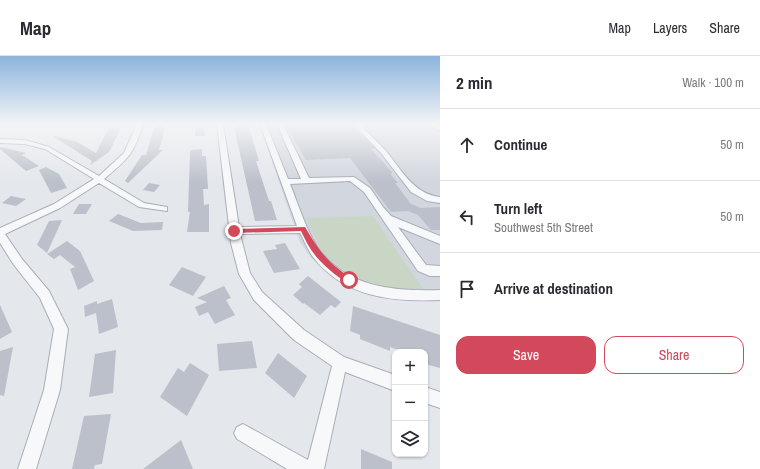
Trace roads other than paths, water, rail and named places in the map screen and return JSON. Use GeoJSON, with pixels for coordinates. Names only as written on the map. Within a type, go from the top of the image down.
{"type":"FeatureCollection","features":[{"type":"Feature","properties":{"kind":"street"},"geometry":{"type":"LineString","coordinates":[[30,143],[47,148],[142,205],[164,209]]}},
{"type":"Feature","properties":{"kind":"street"},"geometry":{"type":"LineString","coordinates":[[0,232],[38,217],[79,194],[99,180],[122,160],[129,151],[132,143]]}},
{"type":"Feature","properties":{"kind":"street"},"geometry":{"type":"LineString","coordinates":[[223,143],[234,231],[240,260],[245,274],[258,296],[299,335],[340,363],[392,382]]}},
{"type":"Feature","properties":{"kind":"street"},"geometry":{"type":"LineString","coordinates":[[270,143],[303,228],[317,254],[334,270],[349,280],[369,290],[404,296],[440,295]]}},
{"type":"Feature","properties":{"kind":"street"},"geometry":{"type":"LineString","coordinates":[[289,143],[306,181]]}},
{"type":"Feature","properties":{"kind":"street"},"geometry":{"type":"LineString","coordinates":[[375,143],[409,185],[422,196],[433,201],[440,200]]}},
{"type":"Feature","properties":{"kind":"street"},"geometry":{"type":"LineString","coordinates":[[284,182],[351,180],[360,183],[369,191],[384,215],[422,268],[430,271],[440,271]]}},
{"type":"Feature","properties":{"kind":"street"},"geometry":{"type":"LineString","coordinates":[[384,215],[440,240]]}},
{"type":"Feature","properties":{"kind":"street"},"geometry":{"type":"LineString","coordinates":[[234,231],[303,228]]}},
{"type":"Feature","properties":{"kind":"street"},"geometry":{"type":"LineString","coordinates":[[0,235],[18,262],[45,296],[61,329],[52,390],[27,469]]}},
{"type":"Feature","properties":{"kind":"street"},"geometry":{"type":"LineString","coordinates":[[315,469],[340,363]]}},
{"type":"Feature","properties":{"kind":"street"},"geometry":{"type":"LineString","coordinates":[[428,395],[440,400]]}},
{"type":"Feature","properties":{"kind":"street"},"geometry":{"type":"LineString","coordinates":[[243,433],[305,469]]}}]}
